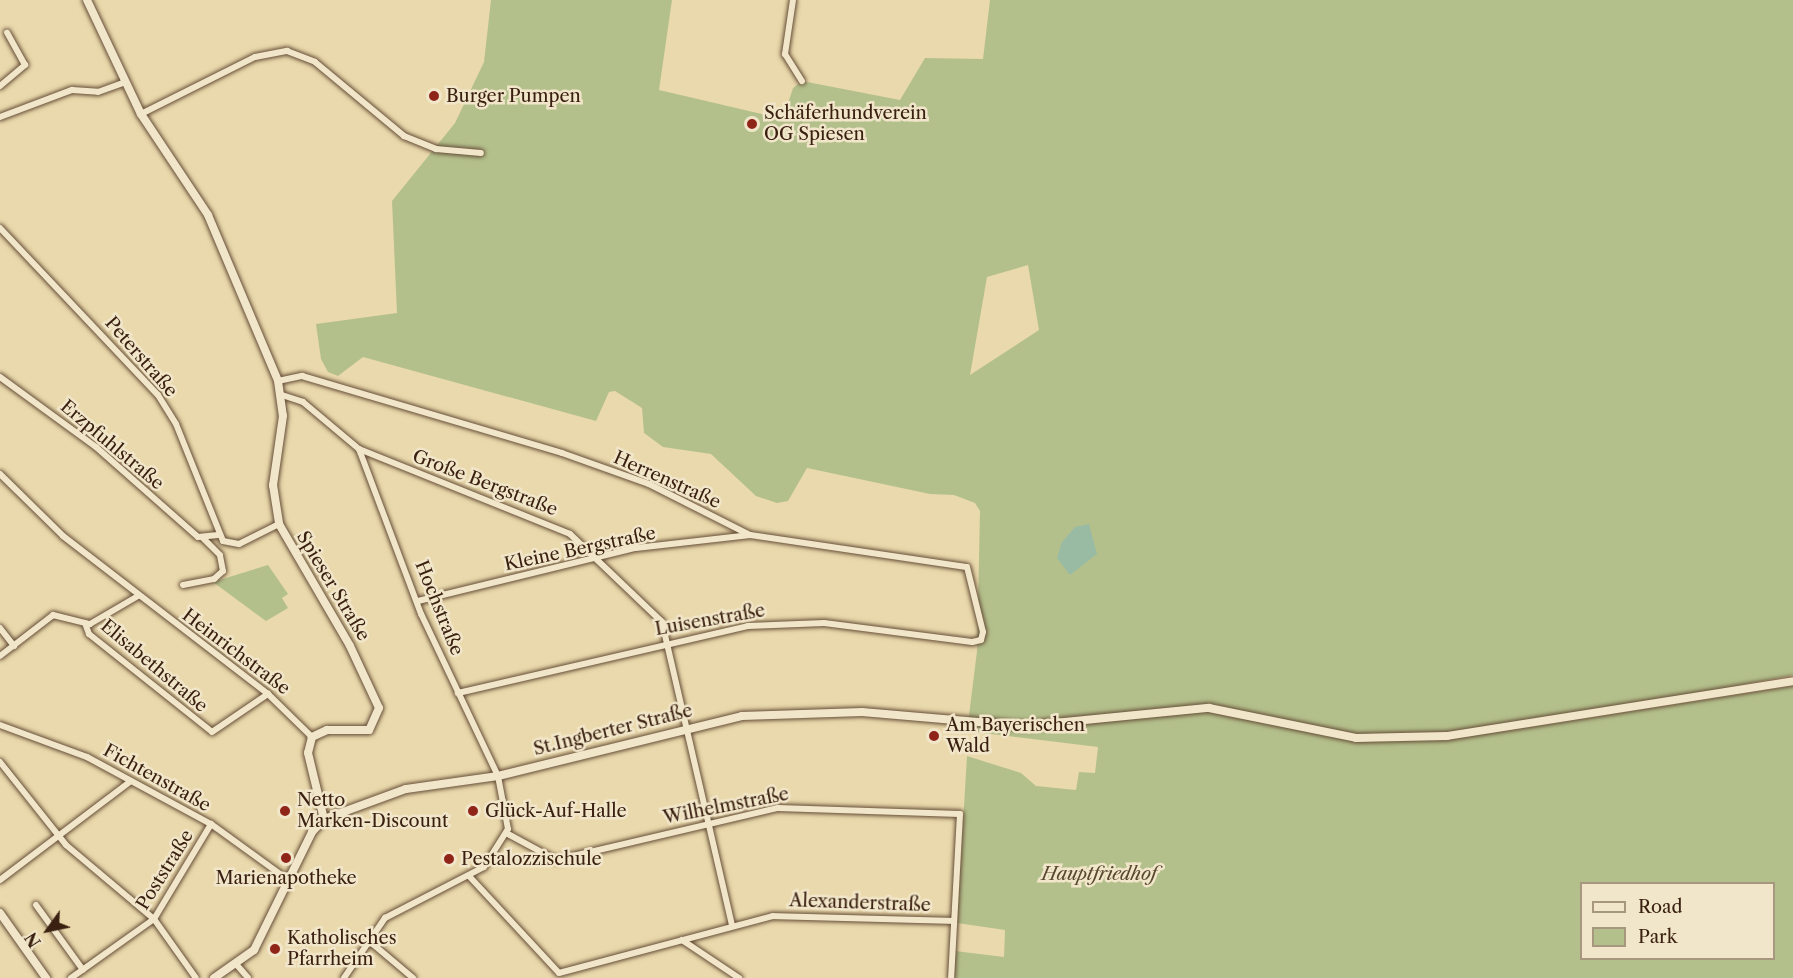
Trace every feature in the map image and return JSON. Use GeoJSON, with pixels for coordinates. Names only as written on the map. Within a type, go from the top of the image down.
{"type":"FeatureCollection","features":[{"type":"Feature","properties":{"kind":"main road","name":"Spieser Straße"},"geometry":{"type":"LineString","coordinates":[[87,0],[141,114],[208,215],[278,381],[282,395],[273,484],[279,524],[350,646],[379,708],[369,730],[327,730],[312,736]]}},
{"type":"Feature","properties":{"kind":"main road","name":"St.Ingberter Straße"},"geometry":{"type":"LineString","coordinates":[[324,819],[406,789],[498,776],[689,727],[793,711],[988,726],[1209,708],[1356,738],[1447,736],[1793,681]]}},
{"type":"Feature","properties":{"kind":"main road"},"geometry":{"type":"LineString","coordinates":[[214,978],[236,964],[258,944],[287,879],[324,819],[308,753],[312,736]]}},
{"type":"Feature","properties":{"kind":"main road"},"geometry":{"type":"LineString","coordinates":[[0,913],[45,978]]}},
{"type":"Feature","properties":{"kind":"street"},"geometry":{"type":"LineString","coordinates":[[793,0],[785,54],[802,81]]}},
{"type":"Feature","properties":{"kind":"street"},"geometry":{"type":"LineString","coordinates":[[0,86],[24,64],[7,33]]}},
{"type":"Feature","properties":{"kind":"street"},"geometry":{"type":"LineString","coordinates":[[141,114],[255,57],[287,51],[315,62],[404,136],[436,149],[481,153]]}},
{"type":"Feature","properties":{"kind":"street"},"geometry":{"type":"LineString","coordinates":[[0,117],[72,90],[98,92],[125,82]]}},
{"type":"Feature","properties":{"kind":"street","name":"Peterstraße"},"geometry":{"type":"LineString","coordinates":[[0,228],[158,395],[176,424],[218,535]]}},
{"type":"Feature","properties":{"kind":"street","name":"Herrenstraße"},"geometry":{"type":"LineString","coordinates":[[278,381],[302,376],[562,453],[649,484],[750,535],[966,567],[983,632],[981,640],[972,642]]}},
{"type":"Feature","properties":{"kind":"street","name":"Erzpfuhlstraße"},"geometry":{"type":"LineString","coordinates":[[0,377],[96,447],[220,555],[223,571],[214,579],[183,585]]}},
{"type":"Feature","properties":{"kind":"street","name":"Große Bergstraße"},"geometry":{"type":"LineString","coordinates":[[282,395],[303,402],[359,449],[549,523],[570,534],[592,561],[662,622],[670,642],[732,926]]}},
{"type":"Feature","properties":{"kind":"street","name":"Hochstraße"},"geometry":{"type":"LineString","coordinates":[[359,449],[418,601],[458,693],[498,776],[508,834]]}},
{"type":"Feature","properties":{"kind":"street","name":"Heinrichstraße"},"geometry":{"type":"LineString","coordinates":[[0,474],[30,507],[138,596],[267,694],[312,736]]}},
{"type":"Feature","properties":{"kind":"street"},"geometry":{"type":"LineString","coordinates":[[203,538],[218,535],[235,545],[279,524]]}},
{"type":"Feature","properties":{"kind":"street","name":"Kleine Bergstraße"},"geometry":{"type":"LineString","coordinates":[[418,601],[592,561],[636,548],[750,535]]}},
{"type":"Feature","properties":{"kind":"street"},"geometry":{"type":"LineString","coordinates":[[0,656],[53,615],[85,623],[99,621],[138,596]]}},
{"type":"Feature","properties":{"kind":"street","name":"Luisenstraße"},"geometry":{"type":"LineString","coordinates":[[458,693],[670,642],[787,621],[972,642]]}},
{"type":"Feature","properties":{"kind":"street","name":"Elisabethstraße"},"geometry":{"type":"LineString","coordinates":[[85,623],[89,634],[212,732],[267,694]]}},
{"type":"Feature","properties":{"kind":"street"},"geometry":{"type":"LineString","coordinates":[[0,628],[14,646]]}},
{"type":"Feature","properties":{"kind":"street","name":"Fichtenstraße"},"geometry":{"type":"LineString","coordinates":[[0,725],[35,735],[131,781],[211,824],[287,879]]}},
{"type":"Feature","properties":{"kind":"street"},"geometry":{"type":"LineString","coordinates":[[0,762],[59,837],[154,919],[196,978]]}},
{"type":"Feature","properties":{"kind":"street"},"geometry":{"type":"LineString","coordinates":[[0,880],[131,781]]}},
{"type":"Feature","properties":{"kind":"street","name":"Wilhelmstraße"},"geometry":{"type":"LineString","coordinates":[[508,834],[556,860],[709,822],[802,806],[960,814],[953,921]]}},
{"type":"Feature","properties":{"kind":"street","name":"Poststraße"},"geometry":{"type":"LineString","coordinates":[[71,978],[154,919],[211,824]]}},
{"type":"Feature","properties":{"kind":"street"},"geometry":{"type":"LineString","coordinates":[[344,978],[368,940],[402,907],[469,876],[489,862],[508,834]]}},
{"type":"Feature","properties":{"kind":"street","name":"Alexanderstraße"},"geometry":{"type":"LineString","coordinates":[[469,876],[554,972],[732,926],[791,914],[953,921]]}},
{"type":"Feature","properties":{"kind":"street"},"geometry":{"type":"LineString","coordinates":[[36,904],[83,970]]}},
{"type":"Feature","properties":{"kind":"street"},"geometry":{"type":"LineString","coordinates":[[951,978],[953,921]]}},
{"type":"Feature","properties":{"kind":"street"},"geometry":{"type":"LineString","coordinates":[[368,940],[413,978]]}},
{"type":"Feature","properties":{"kind":"street"},"geometry":{"type":"LineString","coordinates":[[682,940],[739,978]]}},
{"type":"Feature","properties":{"kind":"street"},"geometry":{"type":"LineString","coordinates":[[236,964],[248,978]]}},
{"type":"Feature","properties":{"kind":"green space","name":"Hauptfriedhof"},"geometry":{"type":"Polygon","coordinates":[[[491,0],[672,0],[659,90],[783,119],[793,88],[802,81],[900,100],[925,58],[983,59],[990,0],[1793,0],[1793,675],[1472,736],[1793,686],[1793,978],[954,978],[955,951],[1004,957],[1005,930],[957,923],[967,756],[1021,773],[1036,786],[1076,790],[1079,772],[1095,773],[1098,747],[967,731],[977,651],[980,511],[975,503],[954,495],[930,494],[807,468],[788,501],[777,503],[756,496],[711,454],[663,447],[644,433],[642,408],[615,391],[609,392],[596,421],[363,357],[338,376],[328,372],[321,359],[316,324],[397,313],[392,201],[455,123],[484,62],[491,0]],[[1028,265],[987,277],[970,375],[1039,330],[1028,265]]]}},
{"type":"Feature","properties":{"kind":"green space"},"geometry":{"type":"Polygon","coordinates":[[[268,565],[288,594],[282,598],[288,608],[266,621],[213,582],[268,565]]]}},
{"type":"Feature","properties":{"kind":"shaded area"},"geometry":{"type":"Polygon","coordinates":[[[1089,524],[1097,554],[1070,575],[1057,558],[1062,542],[1075,527],[1089,524]]]}},
{"type":"Feature","properties":{"kind":"place","name":"Burger Pumpen"},"geometry":{"type":"Point","coordinates":[434,96]}},
{"type":"Feature","properties":{"kind":"place","name":"Schäferhundverein OG Spiesen"},"geometry":{"type":"Point","coordinates":[752,124]}},
{"type":"Feature","properties":{"kind":"place","name":"Am Bayerischen Wald"},"geometry":{"type":"Point","coordinates":[934,736]}},
{"type":"Feature","properties":{"kind":"place","name":"Netto Marken-Discount"},"geometry":{"type":"Point","coordinates":[285,811]}},
{"type":"Feature","properties":{"kind":"place","name":"Glück-Auf-Halle"},"geometry":{"type":"Point","coordinates":[473,811]}},
{"type":"Feature","properties":{"kind":"place","name":"Marienapotheke"},"geometry":{"type":"Point","coordinates":[286,858]}},
{"type":"Feature","properties":{"kind":"place","name":"Pestalozzischule"},"geometry":{"type":"Point","coordinates":[449,859]}},
{"type":"Feature","properties":{"kind":"place","name":"Katholisches Pfarrheim"},"geometry":{"type":"Point","coordinates":[275,949]}}]}
